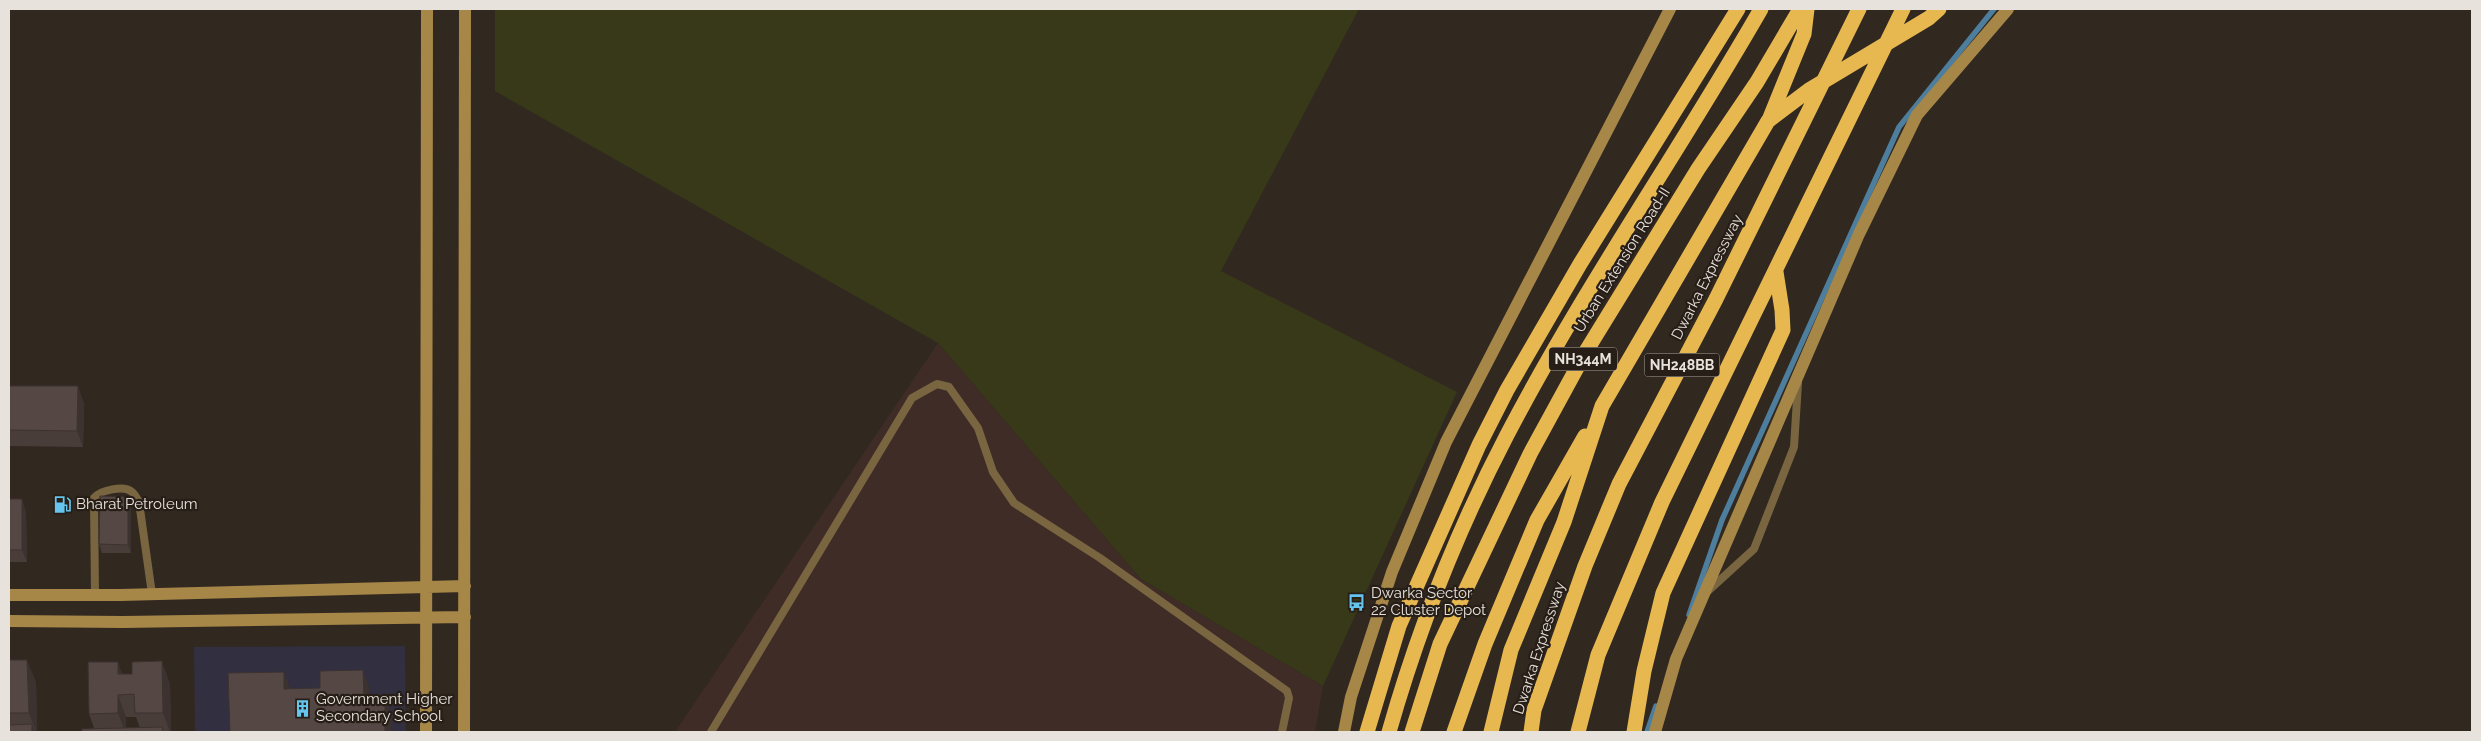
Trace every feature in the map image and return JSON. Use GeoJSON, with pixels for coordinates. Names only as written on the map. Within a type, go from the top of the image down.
{"type":"FeatureCollection","features":[{"type":"Feature","properties":{"kind":"highway"},"geometry":{"type":"LineString","coordinates":[[1367,732],[1399,626],[1478,444],[1522,364],[1642,161],[1738,9]]}},
{"type":"Feature","properties":{"kind":"highway"},"geometry":{"type":"LineString","coordinates":[[1389,732],[1408,665],[1464,526],[1506,436],[1560,339],[1761,9]]}},
{"type":"Feature","properties":{"kind":"highway","name":"Dwarka Expressway"},"geometry":{"type":"LineString","coordinates":[[1531,732],[1534,710],[1579,583],[1619,484],[1678,374],[1860,9]]}},
{"type":"Feature","properties":{"kind":"highway","name":"NH248BB"},"geometry":{"type":"LineString","coordinates":[[1578,732],[1598,655],[1643,547],[1707,408],[1776,272],[1904,9]]}},
{"type":"Feature","properties":{"kind":"highway"},"geometry":{"type":"LineString","coordinates":[[1768,121],[1808,90],[1929,18],[1938,9]]}},
{"type":"Feature","properties":{"kind":"highway"},"geometry":{"type":"LineString","coordinates":[[1454,732],[1485,644],[1538,520],[1768,121],[1804,34],[1801,11]]}},
{"type":"Feature","properties":{"kind":"highway","name":"Urban Extension Road-II"},"geometry":{"type":"LineString","coordinates":[[1412,732],[1440,644],[1530,454],[1585,354],[1698,169],[1757,82],[1801,11]]}},
{"type":"Feature","properties":{"kind":"highway"},"geometry":{"type":"LineString","coordinates":[[1634,732],[1644,671],[1663,592],[1783,330],[1776,272]]}},
{"type":"Feature","properties":{"kind":"highway"},"geometry":{"type":"LineString","coordinates":[[1491,732],[1511,650],[1564,522],[1602,406]]}},
{"type":"Feature","properties":{"kind":"street"},"geometry":{"type":"LineString","coordinates":[[426,732],[427,9]]}},
{"type":"Feature","properties":{"kind":"street"},"geometry":{"type":"LineString","coordinates":[[464,732],[466,586],[465,9]]}},
{"type":"Feature","properties":{"kind":"street"},"geometry":{"type":"LineString","coordinates":[[1344,732],[1351,697],[1392,572],[1446,442],[1562,222],[1670,9]]}},
{"type":"Feature","properties":{"kind":"street"},"geometry":{"type":"LineString","coordinates":[[1654,732],[1676,659],[1859,234],[1917,115],[2008,9]]}},
{"type":"Feature","properties":{"kind":"street"},"geometry":{"type":"LineString","coordinates":[[9,595],[152,594],[466,586]]}},
{"type":"Feature","properties":{"kind":"street"},"geometry":{"type":"LineString","coordinates":[[9,621],[123,622],[465,617]]}},
{"type":"Feature","properties":{"kind":"lane"},"geometry":{"type":"LineString","coordinates":[[1706,593],[1754,549],[1794,448],[1798,378]]}},
{"type":"Feature","properties":{"kind":"lane"},"geometry":{"type":"LineString","coordinates":[[711,732],[912,398],[937,384],[949,387],[978,428],[993,472],[1014,503],[1100,558],[1287,691],[1289,698],[1282,732]]}},
{"type":"Feature","properties":{"kind":"lane"},"geometry":{"type":"LineString","coordinates":[[94,595],[94,498],[101,492],[126,488],[132,492],[139,502],[152,594]]}},
{"type":"Feature","properties":{"kind":"shaded area"},"geometry":{"type":"Polygon","coordinates":[[[938,343],[1141,579],[1323,686],[1315,732],[675,732],[938,343]]]}},
{"type":"Feature","properties":{"kind":"shaded area"},"geometry":{"type":"Polygon","coordinates":[[[405,646],[406,732],[195,732],[194,647],[405,646]]]}},
{"type":"Feature","properties":{"kind":"green space"},"geometry":{"type":"Polygon","coordinates":[[[495,9],[1359,9],[1221,271],[1457,392],[1323,686],[1141,579],[938,343],[495,91],[495,9]]]}},
{"type":"Feature","properties":{"kind":"building"},"geometry":{"type":"Polygon","coordinates":[[[9,386],[78,386],[77,431],[9,430],[9,386]]]}},
{"type":"Feature","properties":{"kind":"building"},"geometry":{"type":"Polygon","coordinates":[[[100,496],[128,497],[128,545],[99,544],[100,496]]]}},
{"type":"Feature","properties":{"kind":"building"},"geometry":{"type":"Polygon","coordinates":[[[9,499],[22,499],[22,550],[9,550],[9,499]]]}},
{"type":"Feature","properties":{"kind":"building"},"geometry":{"type":"Polygon","coordinates":[[[9,660],[27,660],[29,713],[9,713],[9,660]]]}},
{"type":"Feature","properties":{"kind":"building"},"geometry":{"type":"Polygon","coordinates":[[[162,661],[163,713],[135,713],[134,694],[118,695],[118,713],[89,714],[88,662],[118,662],[118,674],[132,674],[132,662],[162,661]]]}},
{"type":"Feature","properties":{"kind":"building","name":"Government Higher Secondary School"},"geometry":{"type":"Polygon","coordinates":[[[363,670],[364,696],[385,695],[385,732],[230,732],[228,673],[284,672],[284,689],[320,688],[320,671],[363,670]]]}},
{"type":"Feature","properties":{"kind":"building"},"geometry":{"type":"Polygon","coordinates":[[[32,724],[32,732],[9,732],[9,725],[32,724]]]}},
{"type":"Feature","properties":{"kind":"building"},"geometry":{"type":"Polygon","coordinates":[[[162,727],[163,732],[82,732],[82,729],[162,727]]]}},
{"type":"Feature","properties":{"kind":"waterway"},"geometry":{"type":"LineString","coordinates":[[1689,615],[1722,520],[1899,127],[1994,9]]}},
{"type":"Feature","properties":{"kind":"waterway"},"geometry":{"type":"LineString","coordinates":[[1647,732],[1656,706]]}},
{"type":"Feature","properties":{"kind":"place","name":"Bharat Petroleum"},"geometry":{"type":"Point","coordinates":[62,504]}},
{"type":"Feature","properties":{"kind":"place","name":"Dwarka Sector 22 Cluster Depot"},"geometry":{"type":"Point","coordinates":[1357,602]}},
{"type":"Feature","properties":{"kind":"place","name":"Government Higher Secondary School"},"geometry":{"type":"Point","coordinates":[302,708]}}]}
